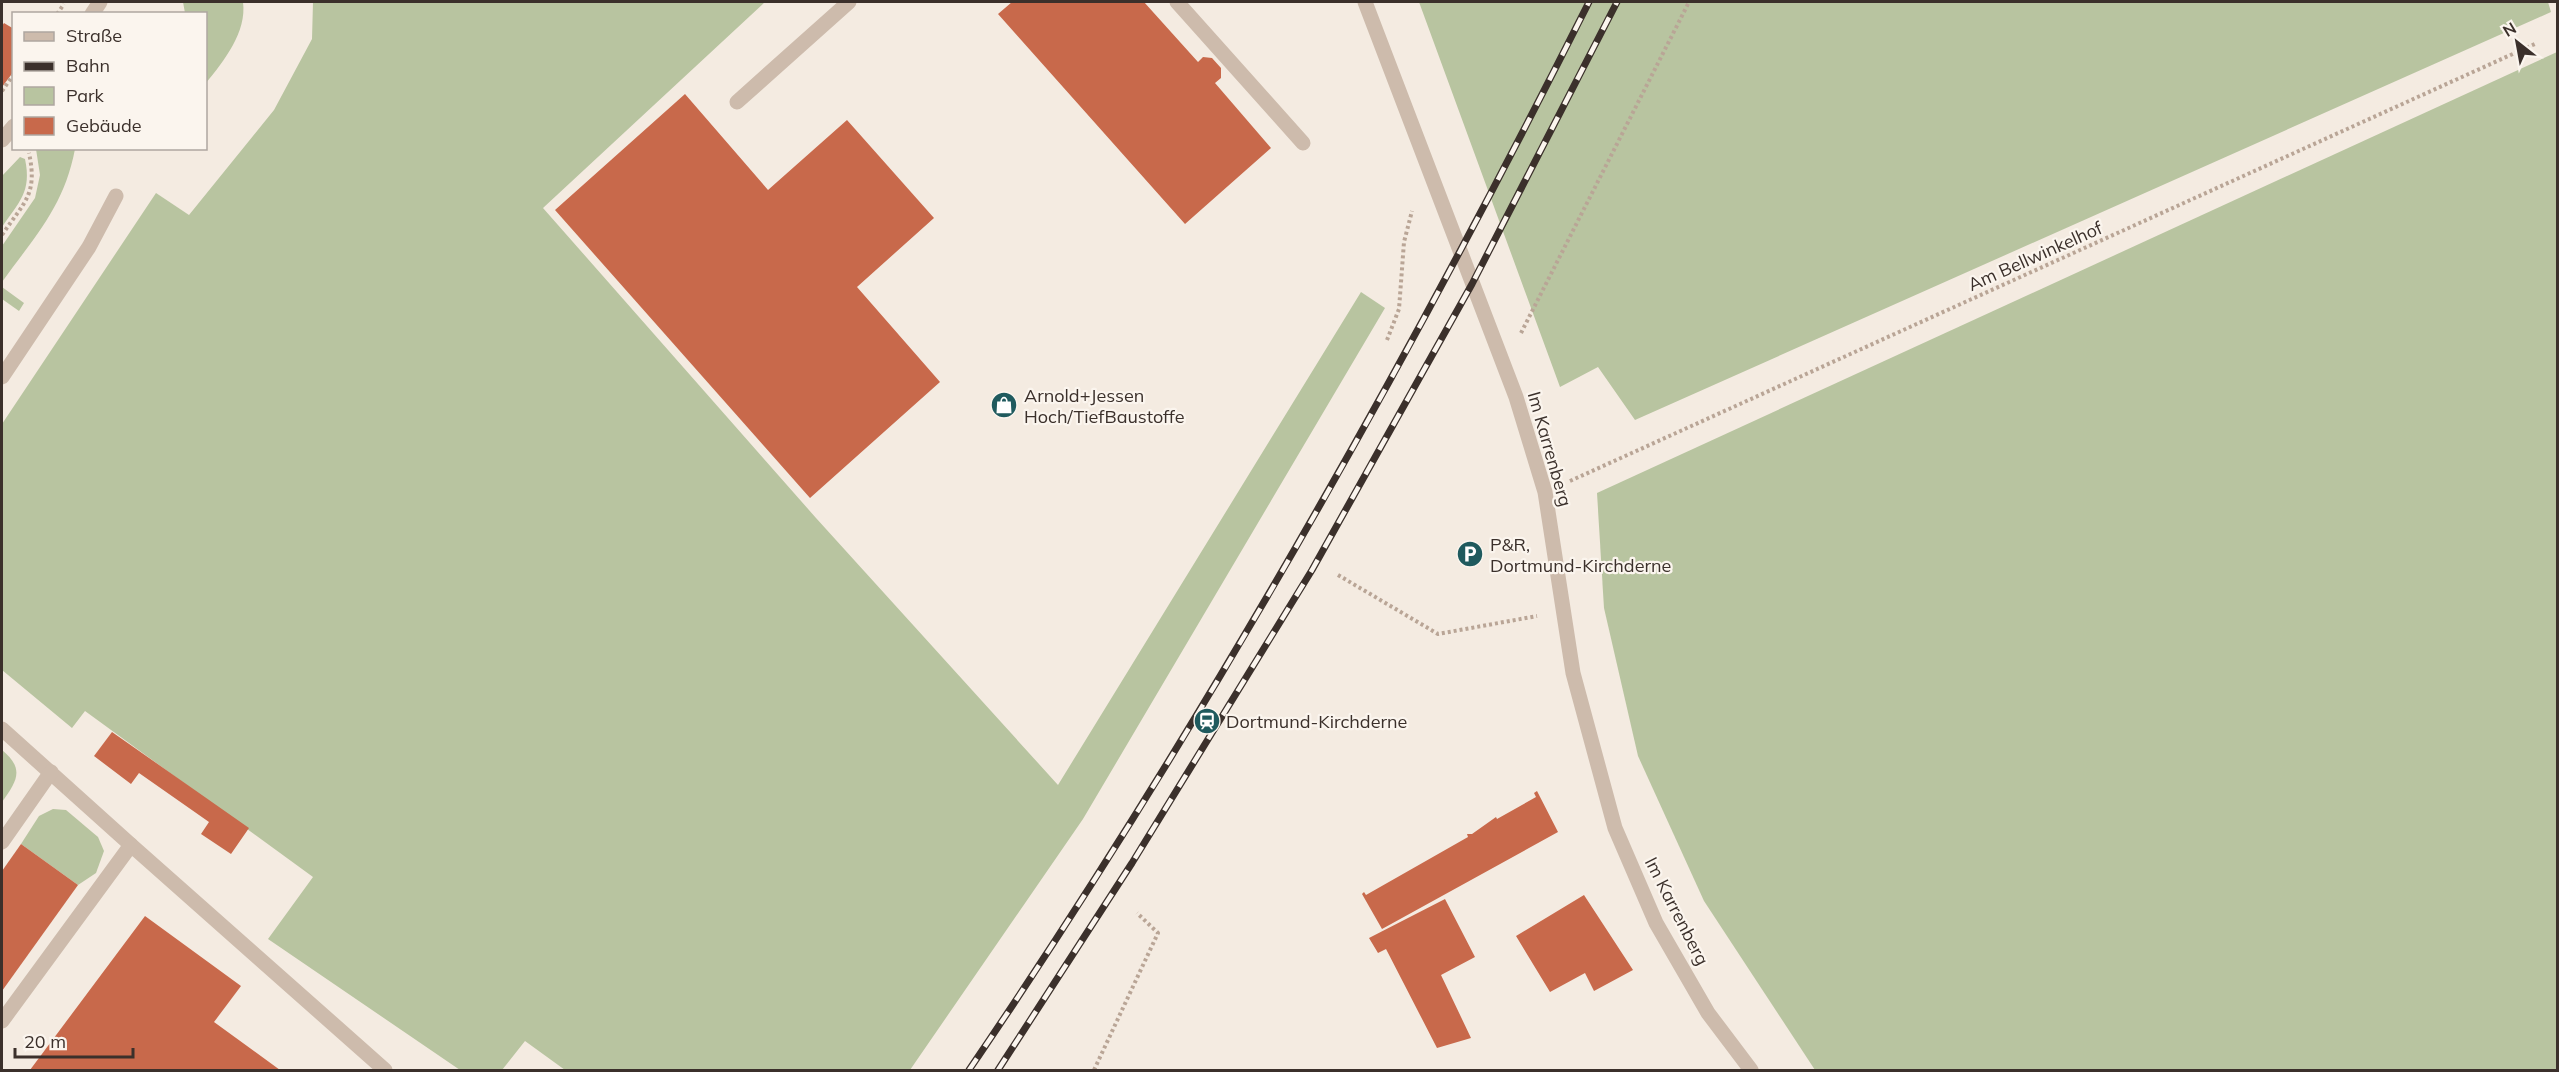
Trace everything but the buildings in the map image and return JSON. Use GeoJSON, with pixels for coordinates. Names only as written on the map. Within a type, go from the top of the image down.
{"type":"FeatureCollection","features":[{"type":"Feature","properties":{"kind":"street"},"geometry":{"type":"LineString","coordinates":[[737,102],[849,2]]}},
{"type":"Feature","properties":{"kind":"street"},"geometry":{"type":"LineString","coordinates":[[1177,2],[1304,143]]}},
{"type":"Feature","properties":{"kind":"street","name":"Im Karrenberg"},"geometry":{"type":"LineString","coordinates":[[1365,2],[1529,436],[1545,492],[1573,673],[1615,828],[1656,923],[1708,1013],[1751,1071]]}},
{"type":"Feature","properties":{"kind":"street"},"geometry":{"type":"LineString","coordinates":[[2,140],[12,128]]}},
{"type":"Feature","properties":{"kind":"street"},"geometry":{"type":"LineString","coordinates":[[2,377],[89,247],[116,196]]}},
{"type":"Feature","properties":{"kind":"street"},"geometry":{"type":"LineString","coordinates":[[2,729],[385,1071]]}},
{"type":"Feature","properties":{"kind":"street"},"geometry":{"type":"LineString","coordinates":[[2,842],[51,772]]}},
{"type":"Feature","properties":{"kind":"street"},"geometry":{"type":"LineString","coordinates":[[2,1021],[131,845]]}},
{"type":"Feature","properties":{"kind":"path"},"geometry":{"type":"LineString","coordinates":[[1504,367],[1689,2]]}},
{"type":"Feature","properties":{"kind":"path","name":"Am Bellwinkelhof"},"geometry":{"type":"LineString","coordinates":[[1545,492],[2537,44]]}},
{"type":"Feature","properties":{"kind":"path"},"geometry":{"type":"LineString","coordinates":[[2,91],[12,77]]}},
{"type":"Feature","properties":{"kind":"path"},"geometry":{"type":"LineString","coordinates":[[2,236],[30,194],[34,175],[28,150]]}},
{"type":"Feature","properties":{"kind":"path"},"geometry":{"type":"LineString","coordinates":[[1387,340],[1399,309],[1404,242],[1412,211]]}},
{"type":"Feature","properties":{"kind":"path"},"geometry":{"type":"LineString","coordinates":[[1338,575],[1438,634],[1565,611]]}},
{"type":"Feature","properties":{"kind":"path"},"geometry":{"type":"LineString","coordinates":[[1094,1071],[1158,933],[1137,913]]}},
{"type":"Feature","properties":{"kind":"green space"},"geometry":{"type":"Polygon","coordinates":[[[183,2],[243,2],[238,35],[227,56],[207,82],[207,12],[185,12],[183,2]]]}},
{"type":"Feature","properties":{"kind":"green space"},"geometry":{"type":"Polygon","coordinates":[[[313,2],[765,2],[543,208],[816,518],[1058,785],[1361,292],[1385,308],[1083,819],[910,1070],[565,1070],[525,1041],[502,1070],[460,1070],[268,939],[313,877],[85,711],[72,728],[2,670],[2,424],[156,193],[189,215],[274,110],[312,39],[313,2]]]}},
{"type":"Feature","properties":{"kind":"green space"},"geometry":{"type":"Polygon","coordinates":[[[1419,2],[2548,2],[2551,12],[1635,420],[1598,367],[1560,387],[1419,2]]]}},
{"type":"Feature","properties":{"kind":"green space"},"geometry":{"type":"Polygon","coordinates":[[[2557,52],[2557,1070],[1815,1070],[1704,901],[1638,756],[1604,608],[1597,493],[2557,52]]]}},
{"type":"Feature","properties":{"kind":"green space"},"geometry":{"type":"Polygon","coordinates":[[[36,150],[75,150],[64,188],[56,204],[37,235],[2,282],[2,246],[35,198],[40,175],[36,150]]]}},
{"type":"Feature","properties":{"kind":"green space"},"geometry":{"type":"Polygon","coordinates":[[[20,157],[25,159],[27,170],[25,188],[19,203],[2,227],[2,176],[20,157]]]}},
{"type":"Feature","properties":{"kind":"green space"},"geometry":{"type":"Polygon","coordinates":[[[2,287],[24,303],[19,311],[2,299],[2,287]]]}},
{"type":"Feature","properties":{"kind":"green space"},"geometry":{"type":"Polygon","coordinates":[[[2,750],[14,763],[16,775],[12,788],[2,802],[2,750]]]}},
{"type":"Feature","properties":{"kind":"green space"},"geometry":{"type":"Polygon","coordinates":[[[53,809],[66,810],[98,837],[104,851],[96,873],[78,885],[21,844],[39,816],[53,809]]]}},
{"type":"Feature","properties":{"kind":"railway"},"geometry":{"type":"LineString","coordinates":[[969,1070],[1138,811],[1297,546],[1447,276],[1589,2]]}},
{"type":"Feature","properties":{"kind":"railway"},"geometry":{"type":"LineString","coordinates":[[998,1070],[1132,863],[1312,570],[1472,284],[1617,2]]}},
{"type":"Feature","properties":{"kind":"place","name":"Arnold+Jessen Hoch/TiefBaustoffe"},"geometry":{"type":"Point","coordinates":[1004,405]}},
{"type":"Feature","properties":{"kind":"place","name":"P&R, Dortmund-Kirchderne"},"geometry":{"type":"Point","coordinates":[1470,554]}},
{"type":"Feature","properties":{"kind":"place","name":"Dortmund-Kirchderne"},"geometry":{"type":"Point","coordinates":[1207,721]}}]}
